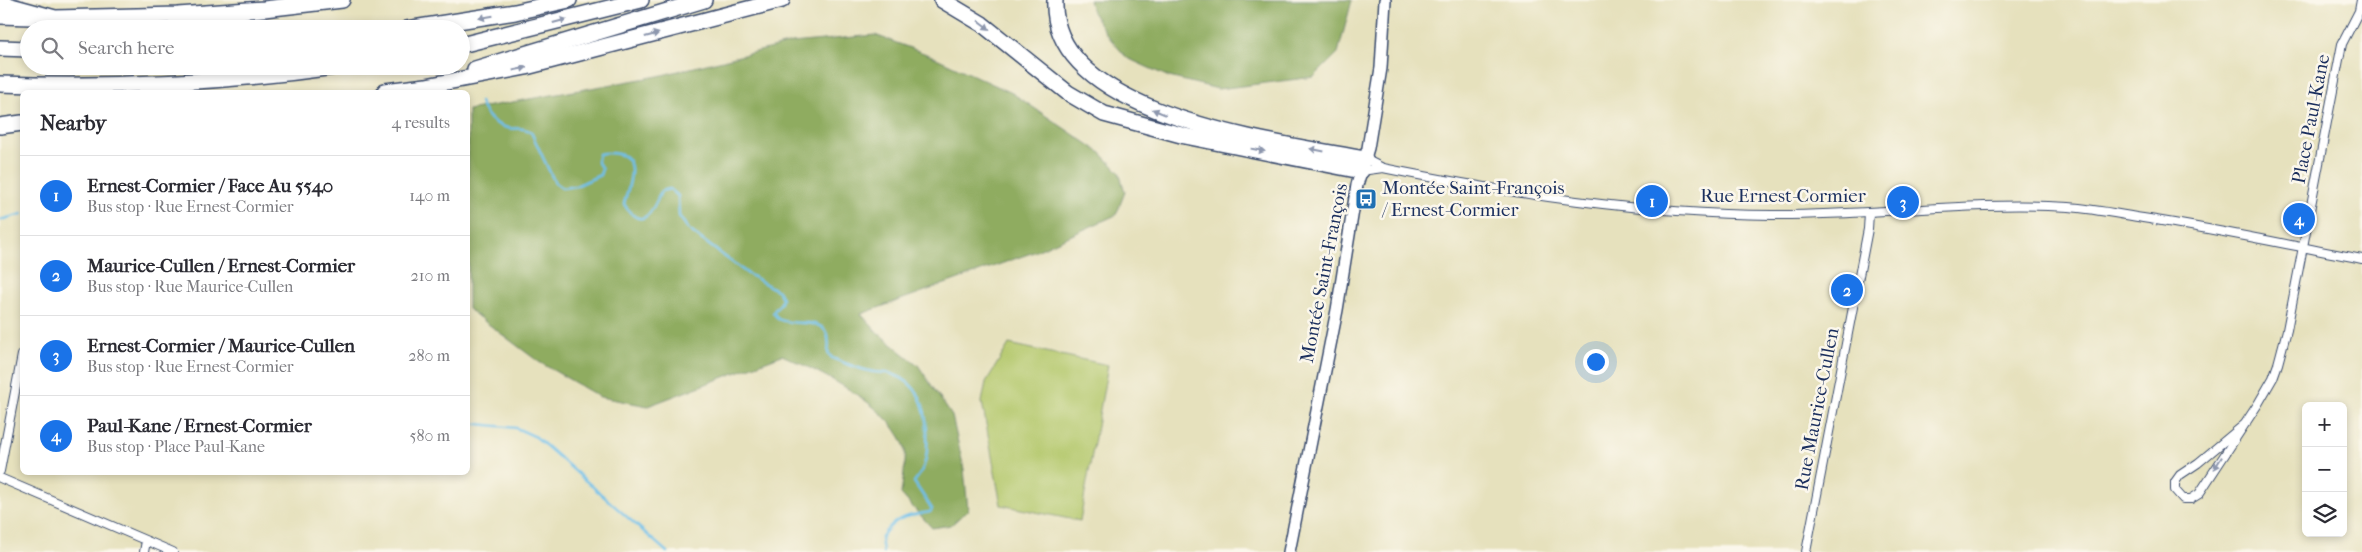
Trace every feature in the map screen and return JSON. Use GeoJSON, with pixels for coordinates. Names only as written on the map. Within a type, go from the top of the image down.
{"type":"FeatureCollection","features":[{"type":"Feature","properties":{"kind":"highway"},"geometry":{"type":"LineString","coordinates":[[0,16],[55,18],[209,13],[342,0]]}},
{"type":"Feature","properties":{"kind":"highway"},"geometry":{"type":"LineString","coordinates":[[464,20],[515,12],[569,0]]}},
{"type":"Feature","properties":{"kind":"highway"},"geometry":{"type":"LineString","coordinates":[[470,43],[641,0]]}},
{"type":"Feature","properties":{"kind":"highway"},"geometry":{"type":"LineString","coordinates":[[470,70],[704,0]]}},
{"type":"Feature","properties":{"kind":"highway"},"geometry":{"type":"LineString","coordinates":[[396,90],[526,68],[782,0]]}},
{"type":"Feature","properties":{"kind":"highway"},"geometry":{"type":"LineString","coordinates":[[942,0],[975,18],[1058,86],[1096,110],[1185,136],[1363,165]]}},
{"type":"Feature","properties":{"kind":"highway"},"geometry":{"type":"LineString","coordinates":[[1055,0],[1060,31],[1072,53],[1098,79],[1136,101],[1166,115],[1199,126],[1363,165]]}},
{"type":"Feature","properties":{"kind":"highway"},"geometry":{"type":"LineString","coordinates":[[0,3],[55,18]]}},
{"type":"Feature","properties":{"kind":"highway"},"geometry":{"type":"LineString","coordinates":[[0,48],[20,49]]}},
{"type":"Feature","properties":{"kind":"highway"},"geometry":{"type":"LineString","coordinates":[[0,84],[151,83],[261,75]]}},
{"type":"Feature","properties":{"kind":"highway"},"geometry":{"type":"LineString","coordinates":[[389,90],[450,75]]}},
{"type":"Feature","properties":{"kind":"highway"},"geometry":{"type":"LineString","coordinates":[[0,115],[20,115]]}},
{"type":"Feature","properties":{"kind":"highway"},"geometry":{"type":"LineString","coordinates":[[0,126],[20,123]]}},
{"type":"Feature","properties":{"kind":"street","name":"Montée Saint-François"},"geometry":{"type":"LineString","coordinates":[[1289,552],[1337,310],[1381,68],[1385,0]]}},
{"type":"Feature","properties":{"kind":"street","name":"Place Paul-Kane"},"geometry":{"type":"LineString","coordinates":[[2246,423],[2198,464],[2180,475],[2175,482],[2175,490],[2183,499],[2199,494],[2246,423],[2273,378],[2278,364],[2287,330],[2342,44],[2359,11],[2361,0]]}},
{"type":"Feature","properties":{"kind":"street","name":"Rue Ernest-Cormier"},"geometry":{"type":"LineString","coordinates":[[1363,165],[1507,192],[1600,205],[1729,214],[1869,213],[1992,205],[2070,208],[2173,223],[2362,259]]}},
{"type":"Feature","properties":{"kind":"street","name":"Rue Ernest-Cormier"},"geometry":{"type":"LineString","coordinates":[[1363,165],[1383,168]]}},
{"type":"Feature","properties":{"kind":"street","name":"Rue Maurice-Cullen"},"geometry":{"type":"LineString","coordinates":[[1806,552],[1868,229],[1869,213]]}},
{"type":"Feature","properties":{"kind":"street"},"geometry":{"type":"LineString","coordinates":[[0,470],[20,365]]}},
{"type":"Feature","properties":{"kind":"street"},"geometry":{"type":"LineString","coordinates":[[0,478],[173,552]]}},
{"type":"Feature","properties":{"kind":"street"},"geometry":{"type":"LineString","coordinates":[[144,552],[146,541]]}},
{"type":"Feature","properties":{"kind":"green space"},"geometry":{"type":"Polygon","coordinates":[[[1089,0],[1352,0],[1338,53],[1314,77],[1218,89],[1169,77],[1127,58],[1107,35],[1092,12],[1089,0]]]}},
{"type":"Feature","properties":{"kind":"green space"},"geometry":{"type":"Polygon","coordinates":[[[875,35],[932,56],[1012,93],[1101,153],[1119,172],[1125,192],[1116,215],[1034,252],[861,314],[878,333],[918,365],[952,416],[964,469],[968,510],[951,525],[932,528],[901,494],[905,449],[895,430],[883,416],[851,391],[798,362],[782,355],[648,406],[600,397],[539,362],[470,310],[470,110],[658,76],[792,43],[875,35]]]}},
{"type":"Feature","properties":{"kind":"green space"},"geometry":{"type":"Polygon","coordinates":[[[1009,344],[1108,365],[1080,521],[1001,505],[982,402],[986,382],[1009,344]]]}},
{"type":"Feature","properties":{"kind":"waterway"},"geometry":{"type":"LineString","coordinates":[[480,102],[484,111],[494,122],[503,127],[525,129],[531,132],[555,183],[562,188],[576,186],[600,175],[602,169],[597,161],[599,154],[614,153],[626,157],[631,169],[631,176],[624,204],[630,213],[636,217],[642,218],[646,216],[651,212],[661,191],[670,189],[678,196],[679,216],[689,230],[748,274],[778,291],[782,298],[781,303],[773,312],[778,319],[786,322],[820,326],[825,331],[828,340],[828,353],[832,358],[864,370],[892,374],[909,383],[915,389],[925,413],[927,446],[926,459],[922,471],[914,482],[932,509],[930,512],[902,518],[891,525],[881,538],[883,552]]}},
{"type":"Feature","properties":{"kind":"waterway"},"geometry":{"type":"LineString","coordinates":[[0,220],[20,215]]}},
{"type":"Feature","properties":{"kind":"waterway"},"geometry":{"type":"LineString","coordinates":[[470,423],[516,428],[536,437],[667,552]]}},
{"type":"Feature","properties":{"kind":"place","name":"Montée Saint-François / Ernest-Cormier"},"geometry":{"type":"Point","coordinates":[1366,199]}},
{"type":"Feature","properties":{"kind":"place","name":"Ernest-Cormier / Face Au 5540"},"geometry":{"type":"Point","coordinates":[1652,201]}},
{"type":"Feature","properties":{"kind":"place","name":"Ernest-Cormier / Maurice-Cullen"},"geometry":{"type":"Point","coordinates":[1903,202]}},
{"type":"Feature","properties":{"kind":"place","name":"Paul-Kane / Ernest-Cormier"},"geometry":{"type":"Point","coordinates":[2299,219]}},
{"type":"Feature","properties":{"kind":"place","name":"Maurice-Cullen / Ernest-Cormier"},"geometry":{"type":"Point","coordinates":[1847,290]}}]}
